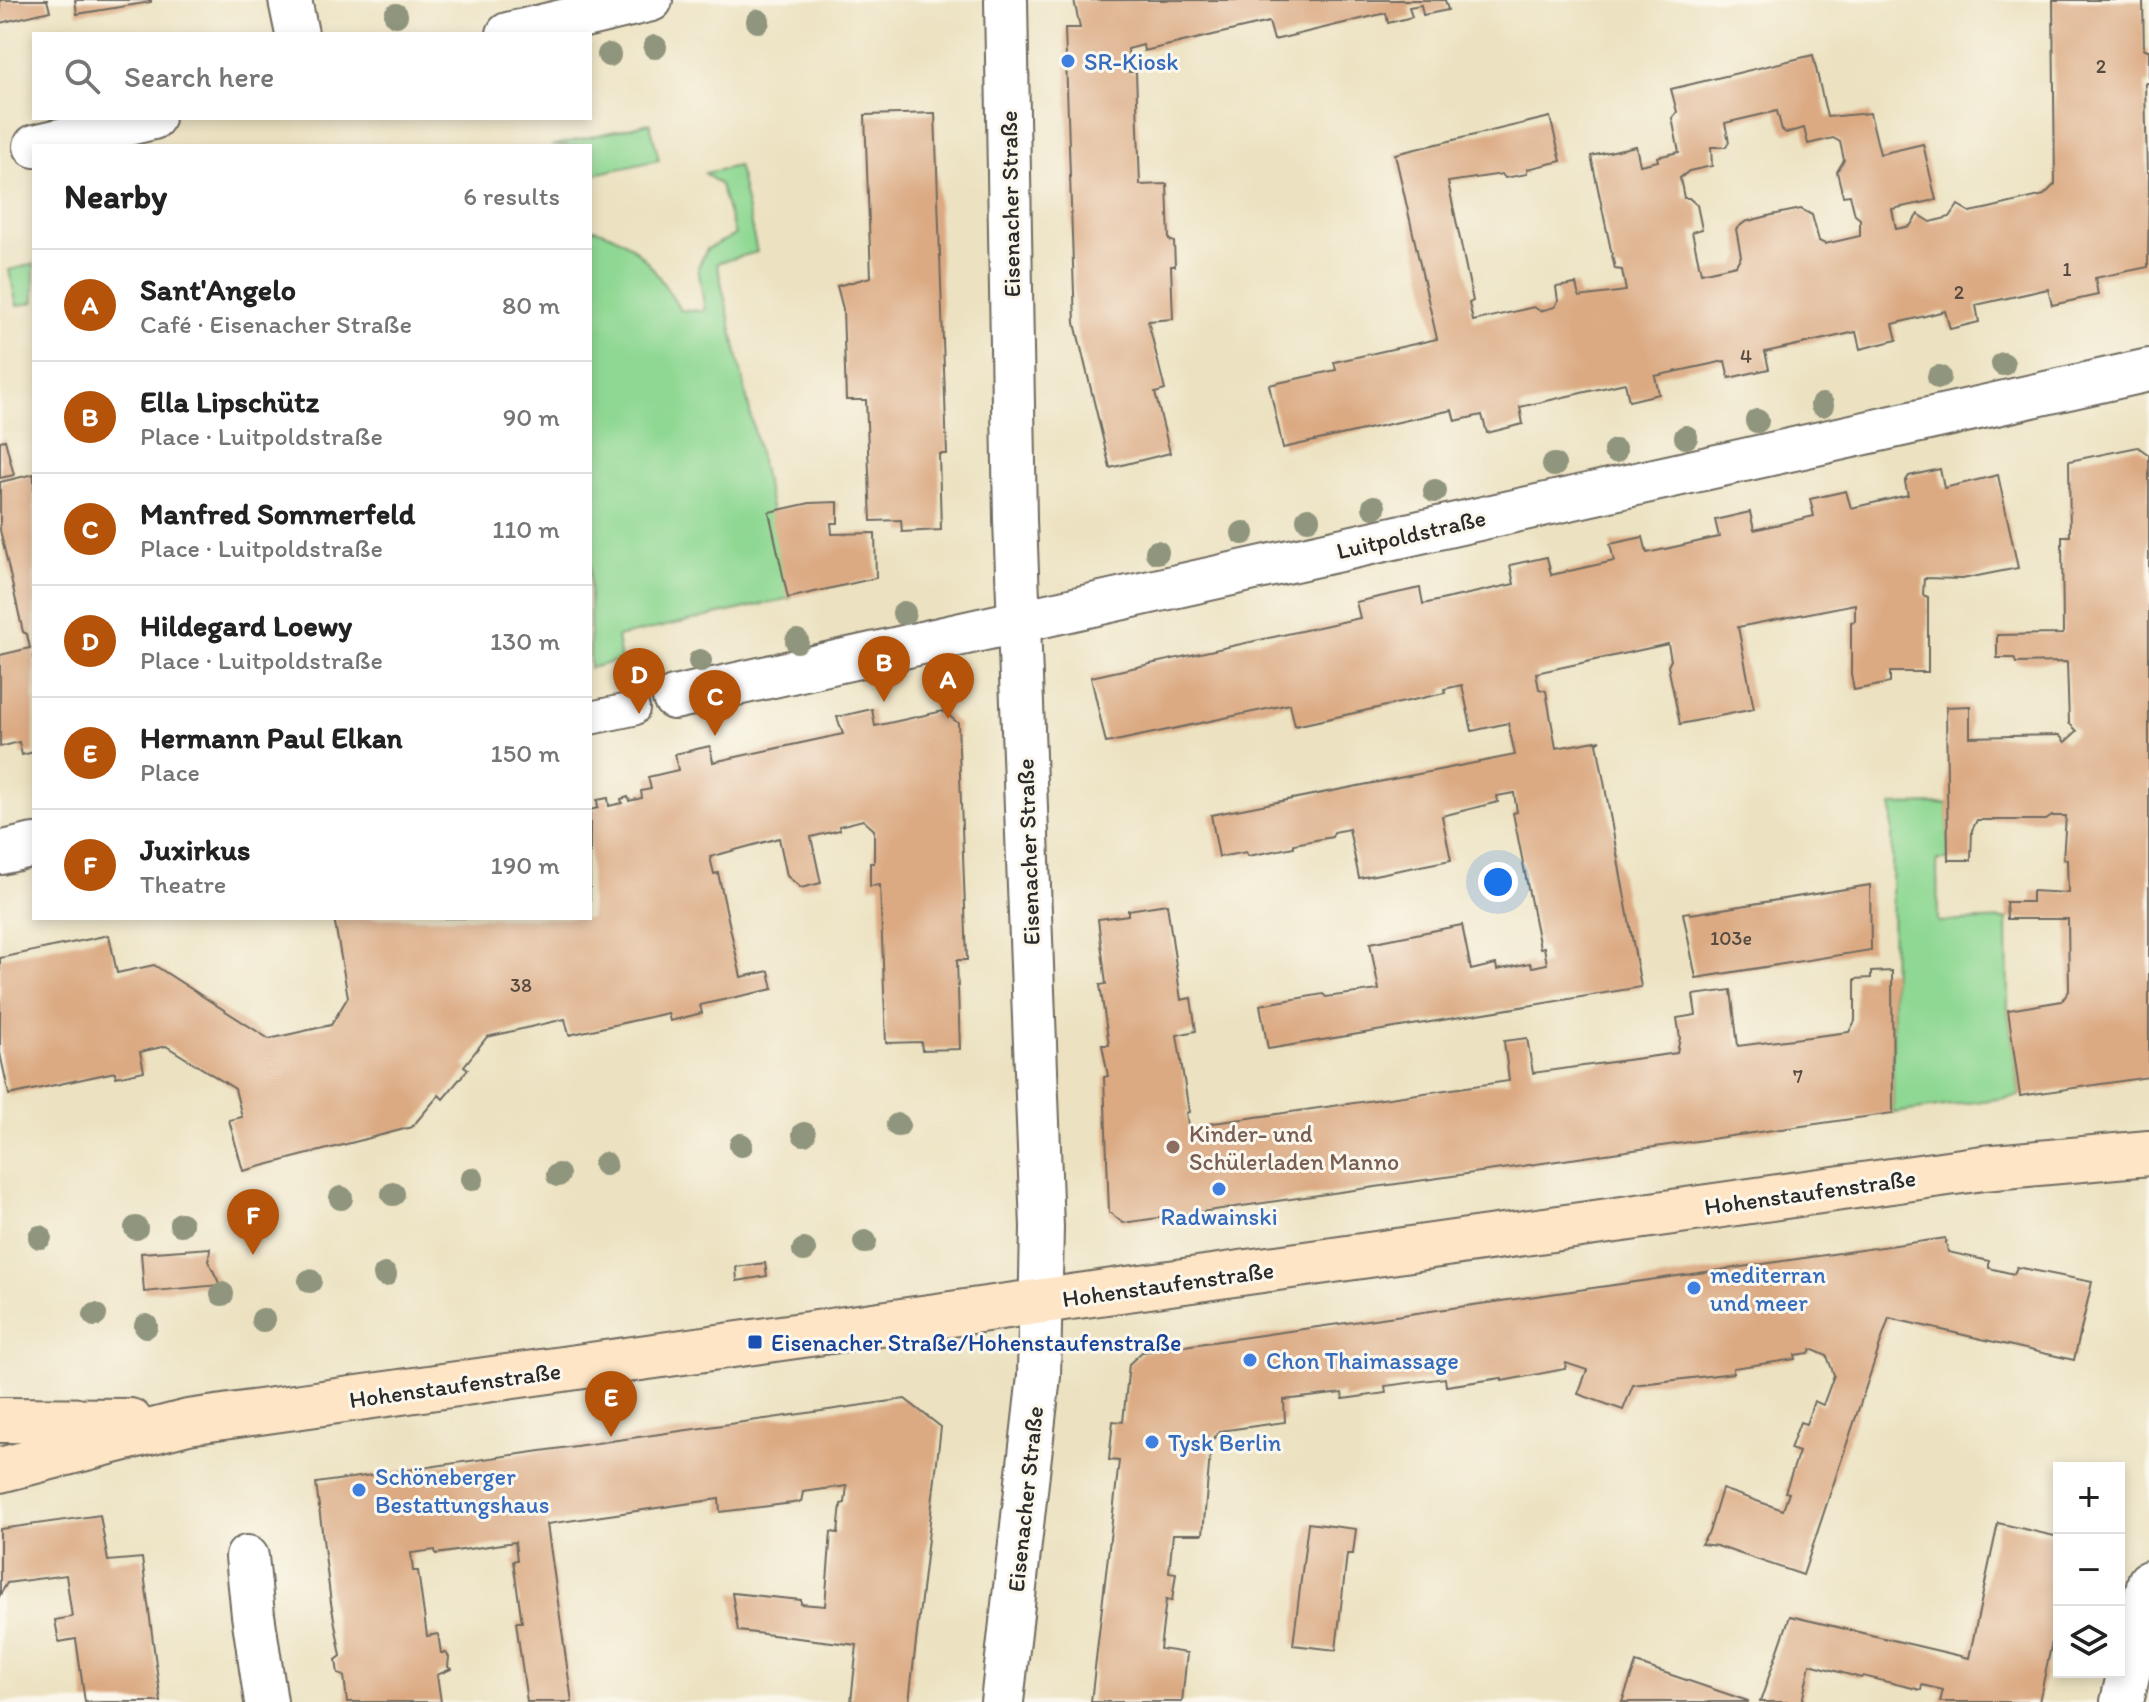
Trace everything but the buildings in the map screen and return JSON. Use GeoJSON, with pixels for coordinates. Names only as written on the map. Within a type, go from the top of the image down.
{"type":"FeatureCollection","features":[{"type":"Feature","properties":{"kind":"main road","name":"Hohenstaufenstraße"},"geometry":{"type":"LineString","coordinates":[[0,1470],[188,1422],[1983,1168],[2149,1153]]}},
{"type":"Feature","properties":{"kind":"main road","name":"Hohenstaufenstraße"},"geometry":{"type":"LineString","coordinates":[[0,1420],[188,1422]]}},
{"type":"Feature","properties":{"kind":"street"},"geometry":{"type":"LineString","coordinates":[[290,0],[297,32]]}},
{"type":"Feature","properties":{"kind":"street"},"geometry":{"type":"LineString","coordinates":[[516,32],[651,0]]}},
{"type":"Feature","properties":{"kind":"street","name":"Eisenacher Straße"},"geometry":{"type":"LineString","coordinates":[[1002,1702],[1039,1376],[1042,1214],[1019,622],[1006,0]]}},
{"type":"Feature","properties":{"kind":"street"},"geometry":{"type":"LineString","coordinates":[[43,144],[145,120]]}},
{"type":"Feature","properties":{"kind":"street"},"geometry":{"type":"LineString","coordinates":[[0,154],[32,147]]}},
{"type":"Feature","properties":{"kind":"street","name":"Luitpoldstraße"},"geometry":{"type":"LineString","coordinates":[[674,698],[2149,370]]}},
{"type":"Feature","properties":{"kind":"street"},"geometry":{"type":"LineString","coordinates":[[592,718],[633,709]]}},
{"type":"Feature","properties":{"kind":"street"},"geometry":{"type":"LineString","coordinates":[[0,853],[32,845]]}},
{"type":"Feature","properties":{"kind":"street"},"geometry":{"type":"LineString","coordinates":[[247,1557],[266,1702]]}},
{"type":"Feature","properties":{"kind":"street"},"geometry":{"type":"LineString","coordinates":[[2122,1702],[2149,1582]]}},
{"type":"Feature","properties":{"kind":"green space"},"geometry":{"type":"Polygon","coordinates":[[[650,123],[659,160],[592,175],[592,144],[560,144],[650,123]]]}},
{"type":"Feature","properties":{"kind":"green space"},"geometry":{"type":"Polygon","coordinates":[[[738,166],[757,252],[717,263],[791,598],[617,637],[621,660],[592,667],[592,229],[620,239],[644,258],[680,310],[705,311],[698,267],[707,249],[735,235],[720,185],[705,173],[738,166]]]}},
{"type":"Feature","properties":{"kind":"green space"},"geometry":{"type":"Polygon","coordinates":[[[32,264],[32,302],[17,306],[9,270],[32,264]]]}},
{"type":"Feature","properties":{"kind":"green space"},"geometry":{"type":"Polygon","coordinates":[[[1948,804],[1948,860],[1937,860],[1938,922],[2007,919],[2008,1010],[2020,1096],[1893,1113],[1892,805],[1948,804]]]}},
{"type":"Feature","properties":{"kind":"place","name":"SR-Kiosk"},"geometry":{"type":"Point","coordinates":[1068,61]}},
{"type":"Feature","properties":{"kind":"place","name":"Ella Lipschütz"},"geometry":{"type":"Point","coordinates":[884,702]}},
{"type":"Feature","properties":{"kind":"place","name":"Hildegard Loewy"},"geometry":{"type":"Point","coordinates":[639,714]}},
{"type":"Feature","properties":{"kind":"place","name":"Sant'Angelo"},"geometry":{"type":"Point","coordinates":[948,719]}},
{"type":"Feature","properties":{"kind":"place","name":"Manfred Sommerfeld"},"geometry":{"type":"Point","coordinates":[715,736]}},
{"type":"Feature","properties":{"kind":"place","name":"Kinder- und Schülerladen Manno"},"geometry":{"type":"Point","coordinates":[1173,1147]}},
{"type":"Feature","properties":{"kind":"place","name":"Radwainski"},"geometry":{"type":"Point","coordinates":[1219,1189]}},
{"type":"Feature","properties":{"kind":"place","name":"Juxirkus"},"geometry":{"type":"Point","coordinates":[253,1255]}},
{"type":"Feature","properties":{"kind":"place","name":"mediterran und meer"},"geometry":{"type":"Point","coordinates":[1694,1288]}},
{"type":"Feature","properties":{"kind":"place","name":"Eisenacher Straße/Hohenstaufenstraße"},"geometry":{"type":"Point","coordinates":[755,1342]}},
{"type":"Feature","properties":{"kind":"place","name":"Chon Thaimassage"},"geometry":{"type":"Point","coordinates":[1250,1360]}},
{"type":"Feature","properties":{"kind":"place","name":"Hermann Paul Elkan"},"geometry":{"type":"Point","coordinates":[611,1437]}},
{"type":"Feature","properties":{"kind":"place","name":"Tysk Berlin"},"geometry":{"type":"Point","coordinates":[1152,1442]}},
{"type":"Feature","properties":{"kind":"place","name":"Schöneberger Bestattungshaus"},"geometry":{"type":"Point","coordinates":[359,1490]}}]}
